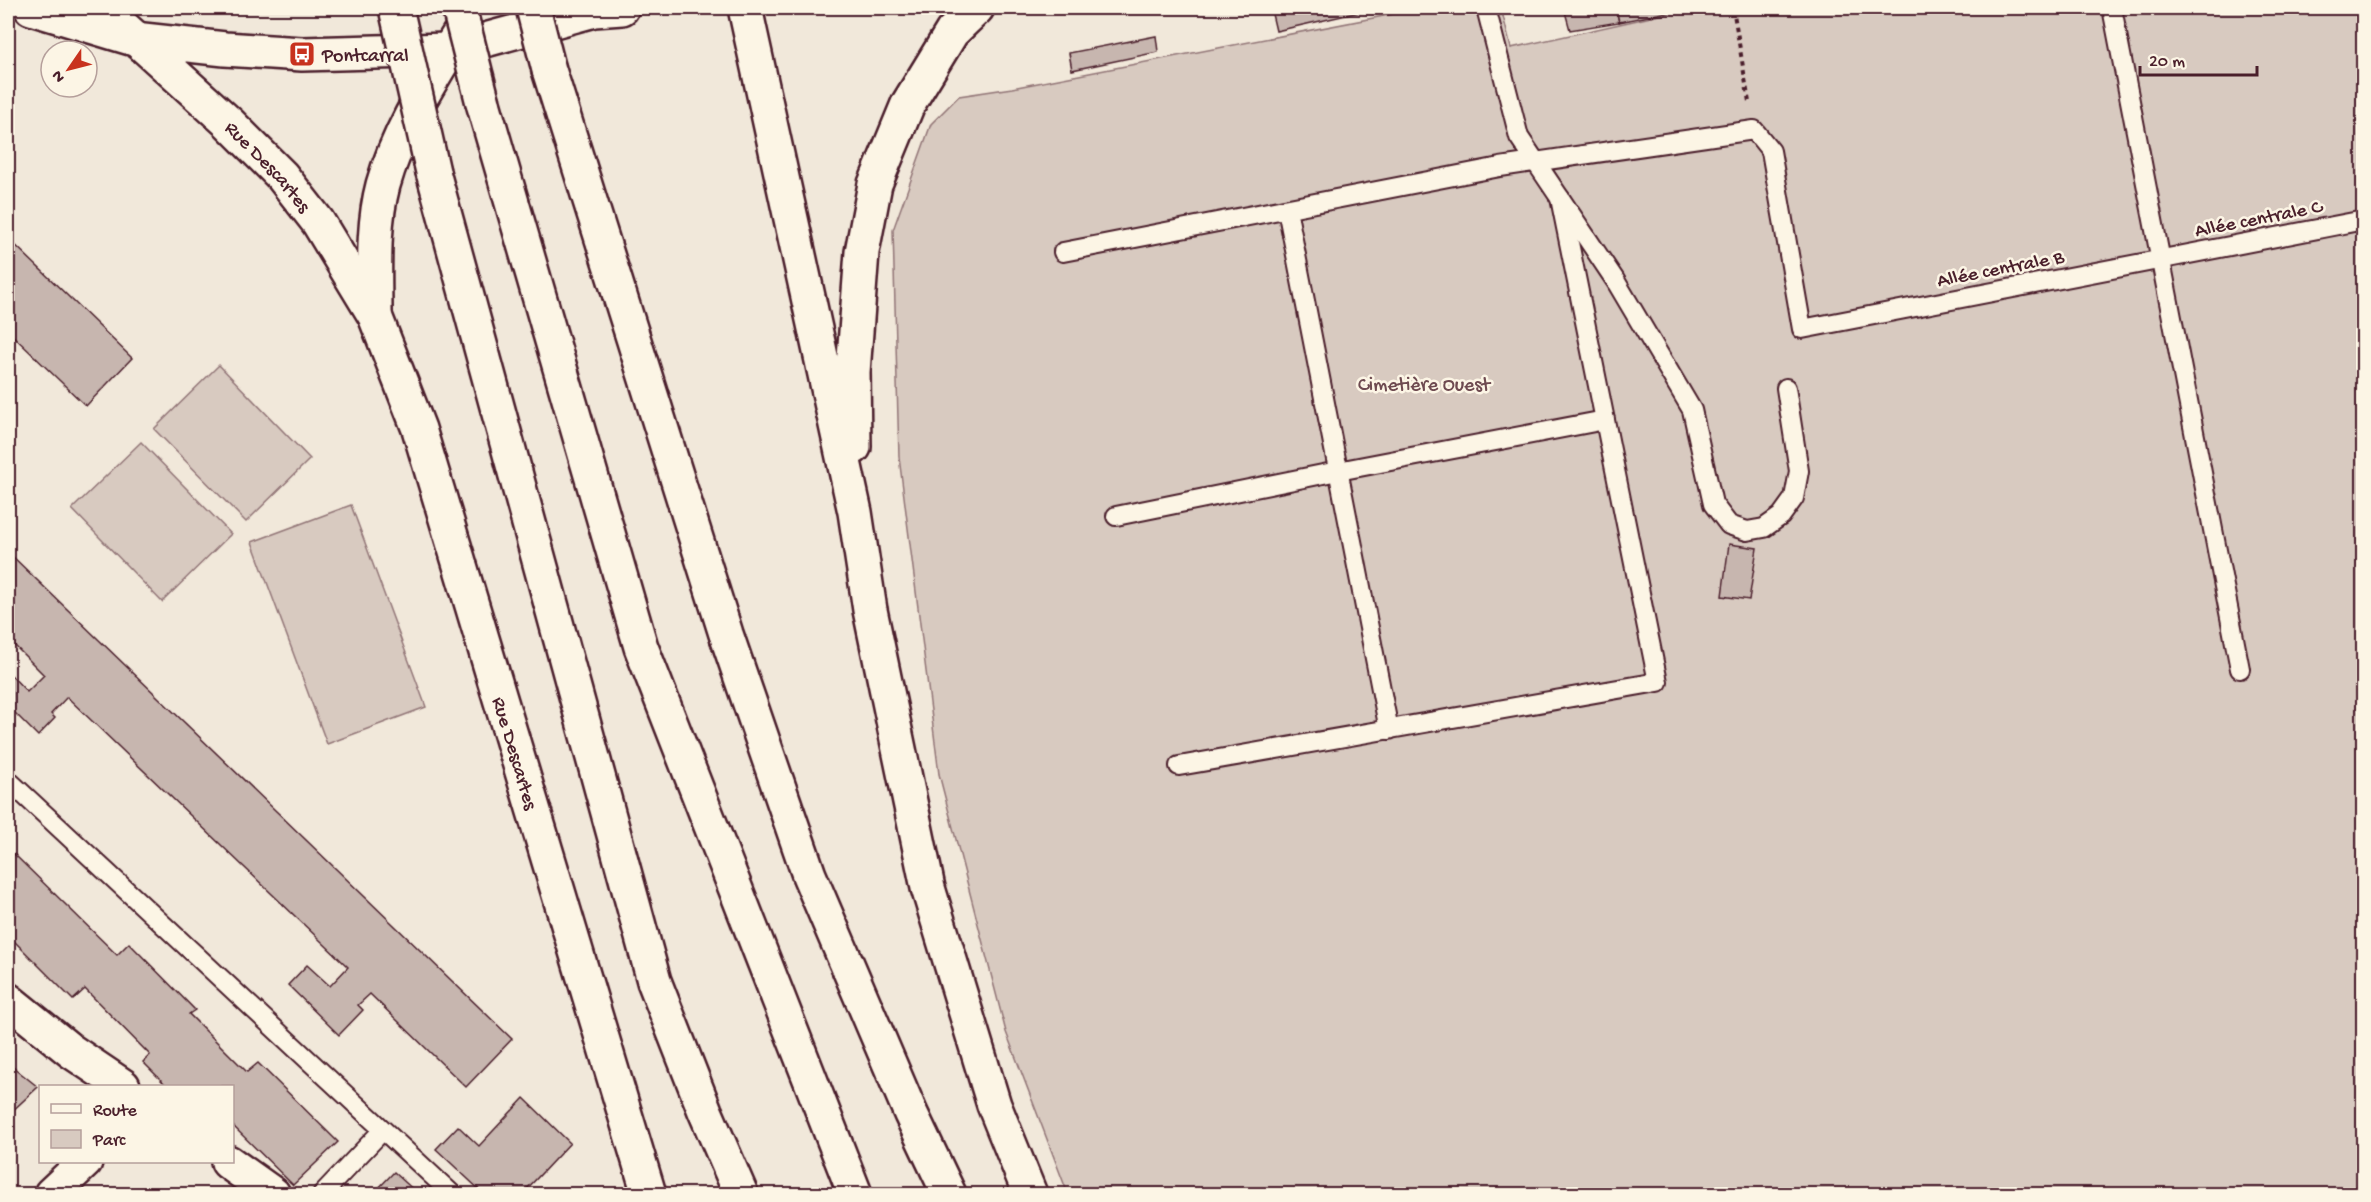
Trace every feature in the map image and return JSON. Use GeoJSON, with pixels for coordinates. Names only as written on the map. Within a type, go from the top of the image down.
{"type":"FeatureCollection","features":[{"type":"Feature","properties":{"kind":"main road"},"geometry":{"type":"LineString","coordinates":[[31,8],[134,39],[225,49],[302,54],[449,50],[605,8]]}},
{"type":"Feature","properties":{"kind":"main road","name":"Rue Descartes"},"geometry":{"type":"LineString","coordinates":[[102,8],[229,123],[282,176],[318,222],[375,316],[419,429],[648,1194]]}},
{"type":"Feature","properties":{"kind":"main road"},"geometry":{"type":"LineString","coordinates":[[396,8],[433,172],[654,981],[705,1111],[741,1194]]}},
{"type":"Feature","properties":{"kind":"main road"},"geometry":{"type":"LineString","coordinates":[[459,8],[483,103],[641,646],[855,1194]]}},
{"type":"Feature","properties":{"kind":"main road","name":"Rue Descartes"},"geometry":{"type":"LineString","coordinates":[[375,316],[375,262],[382,187],[399,142],[474,8]]}},
{"type":"Feature","properties":{"kind":"main road"},"geometry":{"type":"LineString","coordinates":[[533,8],[549,70],[726,634],[809,875],[911,1114],[949,1194]]}},
{"type":"Feature","properties":{"kind":"main road"},"geometry":{"type":"LineString","coordinates":[[745,8],[809,312],[855,512],[870,610],[928,888],[994,1105],[1030,1194]]}},
{"type":"Feature","properties":{"kind":"main road"},"geometry":{"type":"LineString","coordinates":[[855,512],[853,372],[862,252],[875,183],[908,104],[952,32],[977,8]]}},
{"type":"Feature","properties":{"kind":"main road"},"geometry":{"type":"LineString","coordinates":[[8,1000],[71,1051],[122,1085]]}},
{"type":"Feature","properties":{"kind":"main road"},"geometry":{"type":"LineString","coordinates":[[51,1194],[84,1163]]}},
{"type":"Feature","properties":{"kind":"main road"},"geometry":{"type":"LineString","coordinates":[[231,1163],[273,1194]]}},
{"type":"Feature","properties":{"kind":"lane"},"geometry":{"type":"LineString","coordinates":[[1486,8],[1519,136],[1616,280],[1692,410],[1713,504],[1729,525],[1747,531],[1764,528],[1781,516],[1794,498],[1799,471],[1786,388]]}},
{"type":"Feature","properties":{"kind":"lane"},"geometry":{"type":"LineString","coordinates":[[2112,8],[2240,669]]}},
{"type":"Feature","properties":{"kind":"lane"},"geometry":{"type":"LineString","coordinates":[[1064,252],[1500,167],[1754,130]]}},
{"type":"Feature","properties":{"kind":"lane","name":"Allée centrale B"},"geometry":{"type":"LineString","coordinates":[[1754,130],[1771,151],[1802,328],[2161,259]]}},
{"type":"Feature","properties":{"kind":"lane"},"geometry":{"type":"LineString","coordinates":[[1179,766],[1658,682],[1560,198]]}},
{"type":"Feature","properties":{"kind":"lane"},"geometry":{"type":"LineString","coordinates":[[1287,209],[1389,730]]}},
{"type":"Feature","properties":{"kind":"lane","name":"Allée centrale C"},"geometry":{"type":"LineString","coordinates":[[2161,259],[2364,220]]}},
{"type":"Feature","properties":{"kind":"lane"},"geometry":{"type":"LineString","coordinates":[[1116,516],[1605,420]]}},
{"type":"Feature","properties":{"kind":"lane"},"geometry":{"type":"LineString","coordinates":[[8,780],[452,1194]]}},
{"type":"Feature","properties":{"kind":"lane"},"geometry":{"type":"LineString","coordinates":[[322,1194],[382,1131]]}},
{"type":"Feature","properties":{"kind":"lane"},"geometry":{"type":"LineString","coordinates":[[633,1194],[636,1154]]}},
{"type":"Feature","properties":{"kind":"path"},"geometry":{"type":"LineString","coordinates":[[1733,8],[1754,130]]}},
{"type":"Feature","properties":{"kind":"green space","name":"Cimetière Ouest"},"geometry":{"type":"Polygon","coordinates":[[[1425,8],[1501,8],[1511,48],[1692,8],[2363,8],[2363,1194],[1068,1194],[1006,1032],[939,774],[899,457],[893,230],[931,124],[959,96],[1012,88],[1425,8]]]}},
{"type":"Feature","properties":{"kind":"green space"},"geometry":{"type":"Polygon","coordinates":[[[219,365],[310,459],[246,522],[154,429],[219,365]]]}},
{"type":"Feature","properties":{"kind":"green space"},"geometry":{"type":"Polygon","coordinates":[[[141,442],[231,534],[162,602],[72,509],[141,442]]]}},
{"type":"Feature","properties":{"kind":"green space"},"geometry":{"type":"Polygon","coordinates":[[[351,505],[426,707],[327,744],[252,542],[351,505]]]}},
{"type":"Feature","properties":{"kind":"building"},"geometry":{"type":"Polygon","coordinates":[[[1302,8],[1359,8],[1360,12],[1276,31],[1272,14],[1302,8]]]}},
{"type":"Feature","properties":{"kind":"building"},"geometry":{"type":"Polygon","coordinates":[[[1564,8],[1616,8],[1619,22],[1570,30],[1564,8]]]}},
{"type":"Feature","properties":{"kind":"building"},"geometry":{"type":"Polygon","coordinates":[[[1616,8],[1688,8],[1619,22],[1616,8]]]}},
{"type":"Feature","properties":{"kind":"building"},"geometry":{"type":"Polygon","coordinates":[[[1156,36],[1158,52],[1072,70],[1069,53],[1156,36]]]}},
{"type":"Feature","properties":{"kind":"building"},"geometry":{"type":"Polygon","coordinates":[[[8,238],[132,358],[86,406],[8,331],[8,238]]]}},
{"type":"Feature","properties":{"kind":"building"},"geometry":{"type":"Polygon","coordinates":[[[1729,544],[1757,548],[1749,600],[1722,596],[1729,544]]]}},
{"type":"Feature","properties":{"kind":"building"},"geometry":{"type":"Polygon","coordinates":[[[8,552],[512,1039],[466,1087],[370,994],[358,1005],[363,1010],[339,1035],[288,985],[307,965],[330,986],[348,967],[67,697],[51,714],[55,718],[38,736],[8,706],[8,672],[27,692],[44,675],[8,639],[8,552]]]}},
{"type":"Feature","properties":{"kind":"building"},"geometry":{"type":"Polygon","coordinates":[[[14,854],[117,955],[129,943],[195,1010],[189,1014],[247,1072],[258,1063],[338,1142],[293,1185],[234,1127],[234,1085],[166,1085],[143,1062],[150,1055],[85,989],[73,1000],[8,935],[8,859],[14,854]]]}},
{"type":"Feature","properties":{"kind":"building"},"geometry":{"type":"Polygon","coordinates":[[[8,1063],[38,1087],[8,1115],[8,1063]]]}},
{"type":"Feature","properties":{"kind":"building"},"geometry":{"type":"Polygon","coordinates":[[[524,1098],[570,1143],[526,1190],[531,1194],[484,1194],[436,1149],[458,1126],[479,1146],[524,1098]]]}},
{"type":"Feature","properties":{"kind":"building"},"geometry":{"type":"Polygon","coordinates":[[[394,1172],[418,1194],[373,1194],[394,1172]]]}},
{"type":"Feature","properties":{"kind":"place","name":"Pontcarral"},"geometry":{"type":"Point","coordinates":[302,54]}}]}
